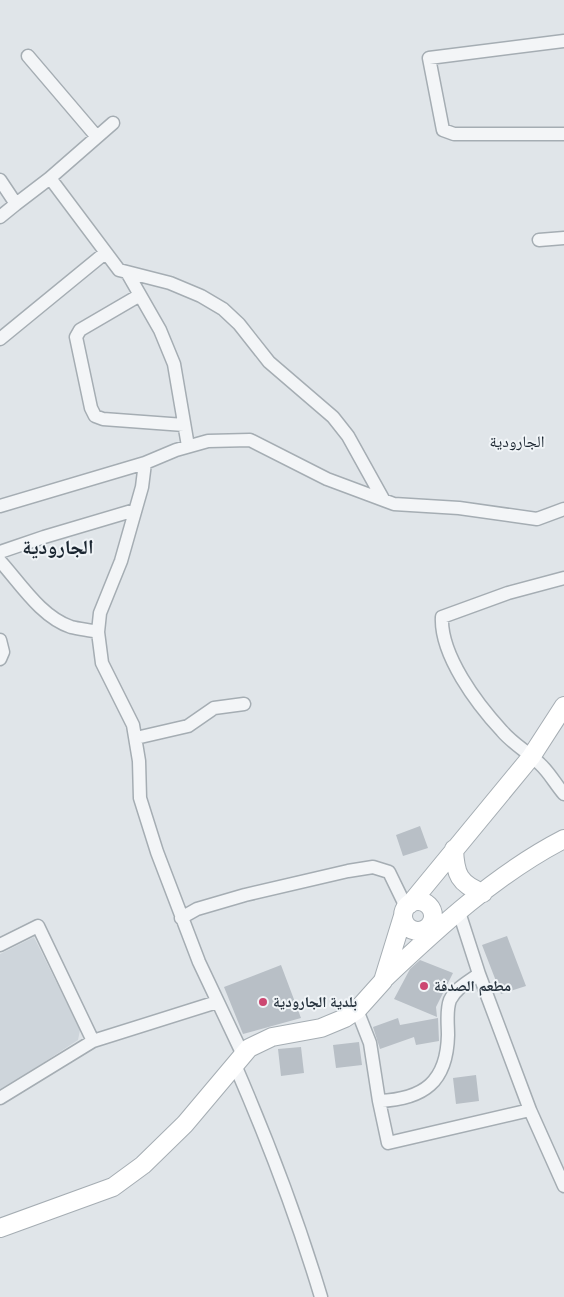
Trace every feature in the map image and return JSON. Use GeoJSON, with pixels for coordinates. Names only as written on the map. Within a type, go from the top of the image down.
{"type":"FeatureCollection","features":[{"type":"Feature","properties":{"kind":"main road"},"geometry":{"type":"LineString","coordinates":[[383,981],[407,909],[454,849],[531,757],[564,706]]}},
{"type":"Feature","properties":{"kind":"main road"},"geometry":{"type":"LineString","coordinates":[[0,1228],[113,1186],[143,1166],[185,1124],[249,1048],[272,1037],[320,1028],[345,1018],[358,1010],[383,981],[459,912],[533,855],[564,839]]}},
{"type":"Feature","properties":{"kind":"main road"},"geometry":{"type":"LineString","coordinates":[[454,849],[455,866],[459,878],[468,886],[483,893]]}},
{"type":"Feature","properties":{"kind":"main road"},"geometry":{"type":"LineString","coordinates":[[407,909],[410,928],[419,931],[424,930],[431,924],[430,908],[454,849]]}},
{"type":"Feature","properties":{"kind":"main road"},"geometry":{"type":"LineString","coordinates":[[407,909],[419,902],[430,908],[483,893]]}},
{"type":"Feature","properties":{"kind":"main road"},"geometry":{"type":"LineString","coordinates":[[416,950],[419,931]]}},
{"type":"Feature","properties":{"kind":"street"},"geometry":{"type":"LineString","coordinates":[[564,41],[429,58],[443,130],[454,134],[564,134]]}},
{"type":"Feature","properties":{"kind":"street"},"geometry":{"type":"LineString","coordinates":[[28,56],[97,137]]}},
{"type":"Feature","properties":{"kind":"street"},"geometry":{"type":"LineString","coordinates":[[0,217],[50,178],[113,123]]}},
{"type":"Feature","properties":{"kind":"street"},"geometry":{"type":"LineString","coordinates":[[50,178],[105,253],[120,270],[128,274],[170,283],[201,296],[234,319],[269,362],[333,417],[348,436],[383,499]]}},
{"type":"Feature","properties":{"kind":"street"},"geometry":{"type":"LineString","coordinates":[[0,180],[16,204]]}},
{"type":"Feature","properties":{"kind":"street"},"geometry":{"type":"LineString","coordinates":[[539,240],[564,238]]}},
{"type":"Feature","properties":{"kind":"street"},"geometry":{"type":"LineString","coordinates":[[0,338],[105,253]]}},
{"type":"Feature","properties":{"kind":"street"},"geometry":{"type":"LineString","coordinates":[[128,274],[160,330],[174,364],[188,446]]}},
{"type":"Feature","properties":{"kind":"street"},"geometry":{"type":"LineString","coordinates":[[140,295],[80,330],[76,336],[91,408],[95,416],[103,419],[184,425]]}},
{"type":"Feature","properties":{"kind":"street"},"geometry":{"type":"LineString","coordinates":[[0,506],[145,463],[188,446],[208,441],[250,440],[327,479],[394,504],[459,508],[537,519],[564,509]]}},
{"type":"Feature","properties":{"kind":"street"},"geometry":{"type":"LineString","coordinates":[[145,463],[142,487],[121,561],[100,614],[98,632],[102,663],[133,725],[136,738],[140,798],[182,918],[217,1002],[299,1222],[321,1297]]}},
{"type":"Feature","properties":{"kind":"street"},"geometry":{"type":"LineString","coordinates":[[0,552],[135,510]]}},
{"type":"Feature","properties":{"kind":"street"},"geometry":{"type":"LineString","coordinates":[[0,561],[45,611],[57,620],[70,626],[98,632]]}},
{"type":"Feature","properties":{"kind":"street"},"geometry":{"type":"LineString","coordinates":[[564,578],[508,593],[442,617],[445,642],[458,672],[502,732],[541,764],[564,794]]}},
{"type":"Feature","properties":{"kind":"street"},"geometry":{"type":"LineString","coordinates":[[0,640],[3,652],[0,659]]}},
{"type":"Feature","properties":{"kind":"street"},"geometry":{"type":"LineString","coordinates":[[136,738],[188,726],[214,708],[244,704]]}},
{"type":"Feature","properties":{"kind":"street"},"geometry":{"type":"LineString","coordinates":[[182,918],[197,909],[245,895],[348,871],[373,868],[389,872],[407,909]]}},
{"type":"Feature","properties":{"kind":"street"},"geometry":{"type":"LineString","coordinates":[[459,912],[479,974],[530,1110],[564,1186]]}},
{"type":"Feature","properties":{"kind":"street"},"geometry":{"type":"LineString","coordinates":[[0,945],[38,926],[93,1041]]}},
{"type":"Feature","properties":{"kind":"street"},"geometry":{"type":"LineString","coordinates":[[379,1101],[399,1100],[415,1094],[435,1081],[444,1067],[448,1051],[450,1001],[458,989],[479,974]]}},
{"type":"Feature","properties":{"kind":"street"},"geometry":{"type":"LineString","coordinates":[[0,1098],[93,1041],[217,1002]]}},
{"type":"Feature","properties":{"kind":"street"},"geometry":{"type":"LineString","coordinates":[[358,1010],[370,1043],[388,1143],[530,1110]]}},
{"type":"Feature","properties":{"kind":"shaded area"},"geometry":{"type":"Polygon","coordinates":[[[34,937],[80,1030],[78,1040],[0,1091],[0,954],[34,937]]]}},
{"type":"Feature","properties":{"kind":"building"},"geometry":{"type":"Polygon","coordinates":[[[420,826],[428,848],[403,856],[396,835],[420,826]]]}},
{"type":"Feature","properties":{"kind":"building"},"geometry":{"type":"Polygon","coordinates":[[[507,936],[526,986],[501,994],[482,945],[507,936]]]}},
{"type":"Feature","properties":{"kind":"building","name":"مطعم الصدفة"},"geometry":{"type":"Polygon","coordinates":[[[420,960],[453,973],[436,1007],[437,1017],[394,999],[410,969],[420,960]]]}},
{"type":"Feature","properties":{"kind":"building","name":"بلدية الجارودية"},"geometry":{"type":"Polygon","coordinates":[[[281,965],[301,1018],[243,1034],[224,987],[281,965]]]}},
{"type":"Feature","properties":{"kind":"building"},"geometry":{"type":"Polygon","coordinates":[[[398,1018],[400,1025],[438,1018],[439,1041],[416,1045],[414,1037],[380,1049],[373,1027],[398,1018]]]}},
{"type":"Feature","properties":{"kind":"building"},"geometry":{"type":"Polygon","coordinates":[[[359,1042],[362,1065],[336,1068],[333,1045],[359,1042]]]}},
{"type":"Feature","properties":{"kind":"building"},"geometry":{"type":"Polygon","coordinates":[[[301,1047],[304,1073],[281,1076],[278,1049],[301,1047]]]}},
{"type":"Feature","properties":{"kind":"building"},"geometry":{"type":"Polygon","coordinates":[[[476,1075],[479,1101],[456,1104],[453,1078],[476,1075]]]}},
{"type":"Feature","properties":{"kind":"place","name":"مطعم الصدفة"},"geometry":{"type":"Point","coordinates":[424,986]}},
{"type":"Feature","properties":{"kind":"place","name":"بلدية الجارودية"},"geometry":{"type":"Point","coordinates":[263,1002]}},
{"type":"Feature","properties":{"kind":"district","name":"الجارودية"},"geometry":{"type":"Point","coordinates":[517,441]}},
{"type":"Feature","properties":{"kind":"district","name":"الجارودية"},"geometry":{"type":"Point","coordinates":[58,547]}}]}
